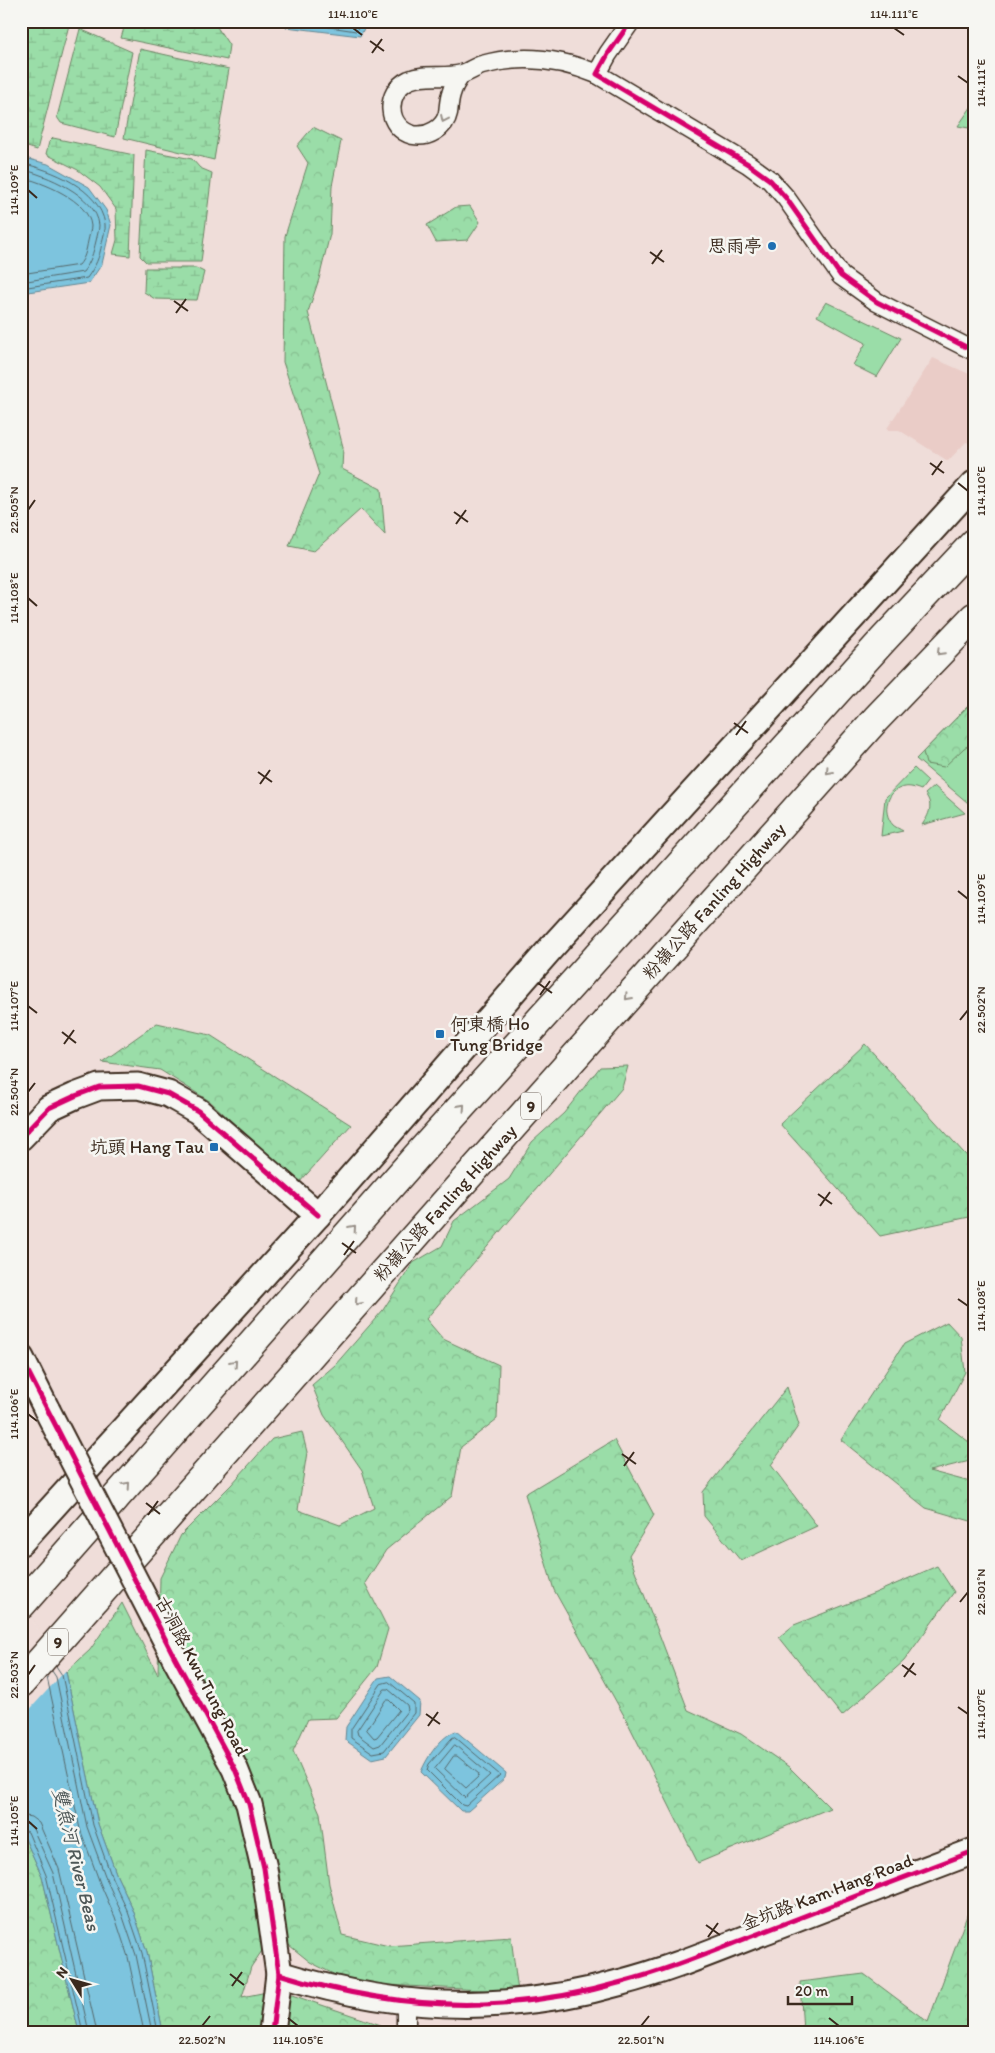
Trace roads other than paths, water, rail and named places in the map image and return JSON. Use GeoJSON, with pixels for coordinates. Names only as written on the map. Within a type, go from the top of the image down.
{"type":"FeatureCollection","features":[{"type":"Feature","properties":{"kind":"highway"},"geometry":{"type":"LineString","coordinates":[[21,1605],[416,1157],[889,633],[974,543]]}},
{"type":"Feature","properties":{"kind":"highway","name":"粉嶺公路 Fanling Highway"},"geometry":{"type":"LineString","coordinates":[[21,1683],[462,1183],[869,726],[974,617]]}},
{"type":"Feature","properties":{"kind":"street"},"geometry":{"type":"LineString","coordinates":[[597,74],[608,54],[631,21]]}},
{"type":"Feature","properties":{"kind":"street"},"geometry":{"type":"LineString","coordinates":[[462,74],[480,65],[517,60],[542,60],[566,63],[597,74],[634,98],[748,164],[770,180],[786,198],[841,276],[852,286],[878,302],[974,351]]}},
{"type":"Feature","properties":{"kind":"street"},"geometry":{"type":"LineString","coordinates":[[24,1539],[318,1215],[552,947],[955,502],[974,484]]}},
{"type":"Feature","properties":{"kind":"street"},"geometry":{"type":"LineString","coordinates":[[21,1137],[49,1108],[75,1096],[99,1087],[138,1086],[168,1094],[198,1111],[318,1215]]}},
{"type":"Feature","properties":{"kind":"street","name":"古洞路 Kwu Tung Road"},"geometry":{"type":"LineString","coordinates":[[21,1358],[175,1658],[235,1769],[249,1804],[264,1868],[279,1974],[272,2032]]}},
{"type":"Feature","properties":{"kind":"street","name":"金坑路 Kam Hang Road"},"geometry":{"type":"LineString","coordinates":[[279,1974],[352,1993],[441,2004],[502,2003],[563,1996],[623,1982],[681,1963],[974,1851]]}},
{"type":"Feature","properties":{"kind":"street"},"geometry":{"type":"LineString","coordinates":[[406,2001],[406,2032]]}},
{"type":"Feature","properties":{"kind":"water"},"geometry":{"type":"Polygon","coordinates":[[[287,21],[368,21],[360,36],[286,27],[287,21]]]}},
{"type":"Feature","properties":{"kind":"water"},"geometry":{"type":"Polygon","coordinates":[[[21,157],[48,164],[89,187],[106,210],[111,225],[102,264],[89,283],[21,293],[21,157]]]}},
{"type":"Feature","properties":{"kind":"water","name":"雙魚河 River Beas"},"geometry":{"type":"Polygon","coordinates":[[[21,1605],[66,1672],[98,1824],[117,1876],[133,1910],[147,1952],[163,2032],[79,2032],[42,1876],[21,1830],[21,1605]]]}},
{"type":"Feature","properties":{"kind":"water"},"geometry":{"type":"Polygon","coordinates":[[[390,1676],[420,1701],[419,1715],[386,1756],[372,1759],[345,1740],[346,1727],[378,1678],[390,1676]]]}},
{"type":"Feature","properties":{"kind":"water"},"geometry":{"type":"Polygon","coordinates":[[[456,1731],[506,1773],[505,1778],[468,1811],[461,1811],[421,1772],[435,1748],[445,1737],[456,1731]]]}},
{"type":"Feature","properties":{"kind":"place","name":"思雨亭"},"geometry":{"type":"Point","coordinates":[772,246]}},
{"type":"Feature","properties":{"kind":"place","name":"何東橋 Ho Tung Bridge"},"geometry":{"type":"Point","coordinates":[440,1034]}},
{"type":"Feature","properties":{"kind":"place","name":"坑頭 Hang Tau"},"geometry":{"type":"Point","coordinates":[214,1147]}}]}
